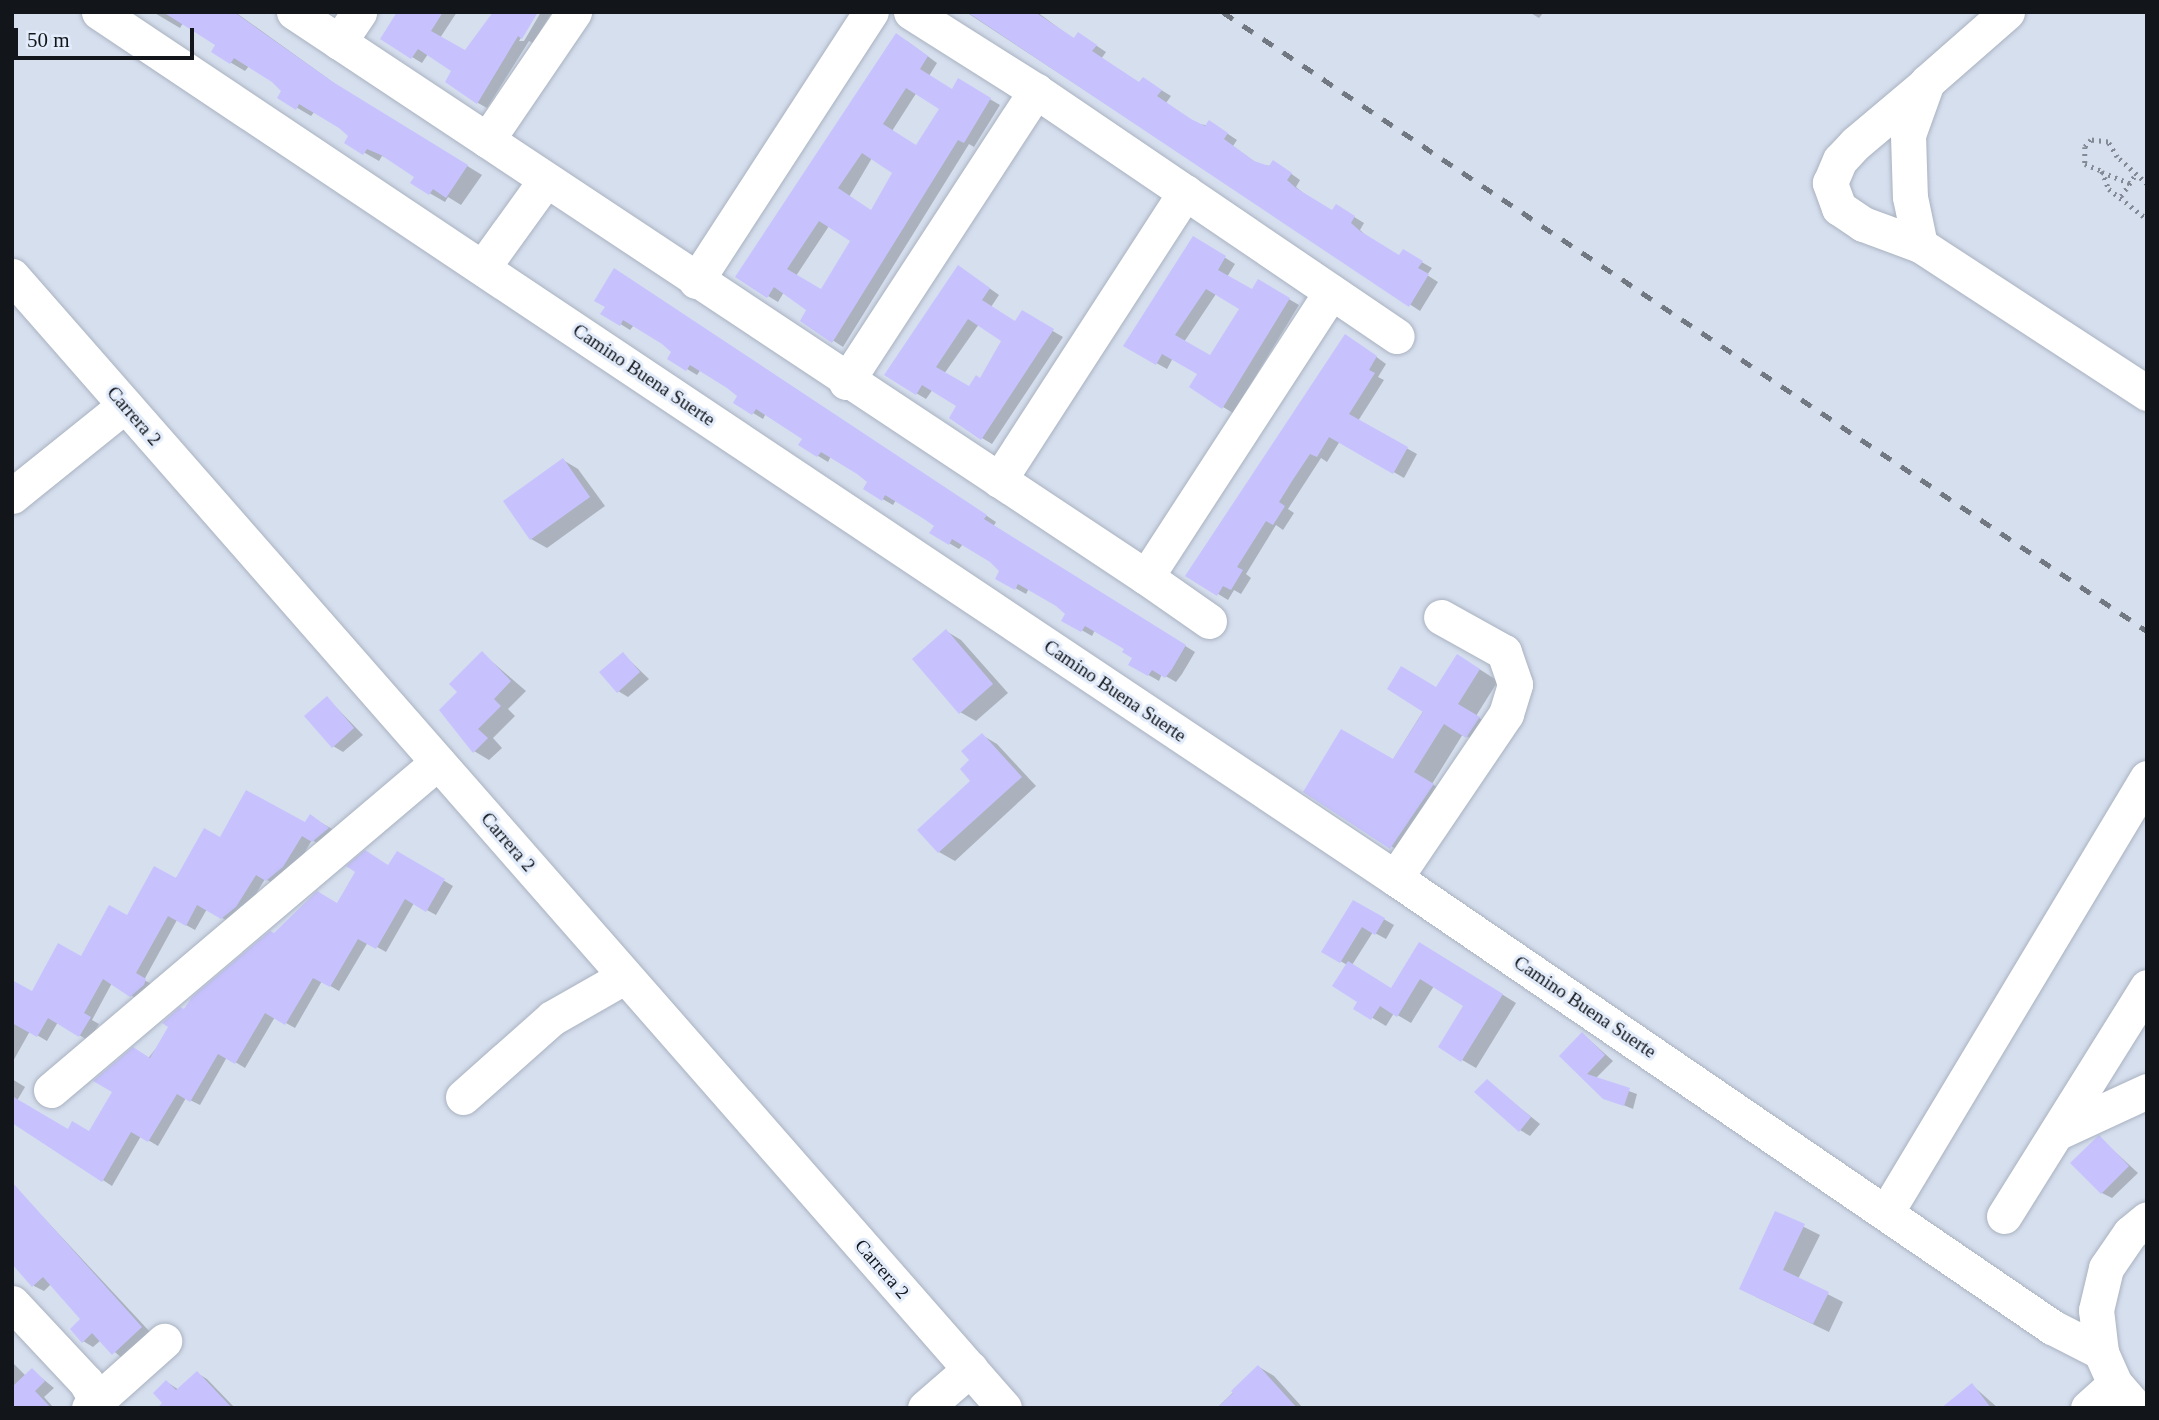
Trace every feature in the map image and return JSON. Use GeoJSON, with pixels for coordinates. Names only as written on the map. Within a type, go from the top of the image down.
{"type":"FeatureCollection","features":[{"type":"Feature","properties":{"kind":"street","name":"Camino Buena Suerte"},"geometry":{"type":"LineString","coordinates":[[99,12],[1395,878],[2052,1327],[2101,1352]]}},
{"type":"Feature","properties":{"kind":"street"},"geometry":{"type":"LineString","coordinates":[[294,12],[846,382],[999,480],[1209,621]]}},
{"type":"Feature","properties":{"kind":"street"},"geometry":{"type":"LineString","coordinates":[[339,42],[359,12]]}},
{"type":"Feature","properties":{"kind":"street"},"geometry":{"type":"LineString","coordinates":[[487,140],[575,12]]}},
{"type":"Feature","properties":{"kind":"street"},"geometry":{"type":"LineString","coordinates":[[696,281],[871,12]]}},
{"type":"Feature","properties":{"kind":"street"},"geometry":{"type":"LineString","coordinates":[[911,12],[1036,91],[1397,337]]}},
{"type":"Feature","properties":{"kind":"street"},"geometry":{"type":"LineString","coordinates":[[2007,12],[1856,143],[1840,160],[1830,183],[1839,208],[1863,224],[1920,245],[2147,393]]}},
{"type":"Feature","properties":{"kind":"street"},"geometry":{"type":"LineString","coordinates":[[1920,245],[1910,197],[1909,135],[1927,82]]}},
{"type":"Feature","properties":{"kind":"street"},"geometry":{"type":"LineString","coordinates":[[846,382],[1036,91]]}},
{"type":"Feature","properties":{"kind":"street"},"geometry":{"type":"LineString","coordinates":[[484,267],[545,181]]}},
{"type":"Feature","properties":{"kind":"street"},"geometry":{"type":"LineString","coordinates":[[999,480],[1185,192]]}},
{"type":"Feature","properties":{"kind":"street","name":"Carrera 2"},"geometry":{"type":"LineString","coordinates":[[12,276],[1004,1408]]}},
{"type":"Feature","properties":{"kind":"street"},"geometry":{"type":"LineString","coordinates":[[1146,577],[1331,292]]}},
{"type":"Feature","properties":{"kind":"street"},"geometry":{"type":"LineString","coordinates":[[12,496],[125,405]]}},
{"type":"Feature","properties":{"kind":"street"},"geometry":{"type":"LineString","coordinates":[[1395,878],[1506,714],[1516,684],[1504,652],[1441,617]]}},
{"type":"Feature","properties":{"kind":"street"},"geometry":{"type":"LineString","coordinates":[[51,1090],[438,762]]}},
{"type":"Feature","properties":{"kind":"street"},"geometry":{"type":"LineString","coordinates":[[1887,1212],[2147,778]]}},
{"type":"Feature","properties":{"kind":"street"},"geometry":{"type":"LineString","coordinates":[[463,1097],[552,1018],[624,977]]}},
{"type":"Feature","properties":{"kind":"street"},"geometry":{"type":"LineString","coordinates":[[2004,1216],[2145,995]]}},
{"type":"Feature","properties":{"kind":"street"},"geometry":{"type":"LineString","coordinates":[[2056,1133],[2147,1091]]}},
{"type":"Feature","properties":{"kind":"street"},"geometry":{"type":"LineString","coordinates":[[2088,1408],[2129,1401],[2101,1352],[2096,1310],[2106,1268],[2130,1233],[2147,1219]]}},
{"type":"Feature","properties":{"kind":"street"},"geometry":{"type":"LineString","coordinates":[[12,1303],[86,1382],[92,1403],[164,1341]]}},
{"type":"Feature","properties":{"kind":"street"},"geometry":{"type":"LineString","coordinates":[[925,1408],[970,1369]]}},
{"type":"Feature","properties":{"kind":"path"},"geometry":{"type":"LineString","coordinates":[[2131,184],[2085,164],[2082,155],[2091,140],[2108,142],[2135,175],[2147,184]]}},
{"type":"Feature","properties":{"kind":"path"},"geometry":{"type":"LineString","coordinates":[[2102,171],[2109,189],[2147,219]]}},
{"type":"Feature","properties":{"kind":"path"},"geometry":{"type":"LineString","coordinates":[[2121,196],[2135,175]]}},
{"type":"Feature","properties":{"kind":"building"},"geometry":{"type":"Polygon","coordinates":[[[163,12],[234,12],[333,82],[468,165],[446,198],[433,189],[429,195],[410,183],[414,177],[381,155],[367,149],[363,155],[344,143],[348,136],[339,128],[299,104],[296,110],[277,98],[281,91],[272,82],[234,58],[230,64],[211,52],[215,45],[163,12]]]}},
{"type":"Feature","properties":{"kind":"building"},"geometry":{"type":"Polygon","coordinates":[[[397,12],[443,12],[431,31],[465,50],[493,12],[538,12],[522,39],[518,36],[477,104],[445,82],[451,71],[418,49],[411,59],[380,39],[397,12]]]}},
{"type":"Feature","properties":{"kind":"building"},"geometry":{"type":"Polygon","coordinates":[[[967,12],[1035,12],[1074,38],[1078,32],[1097,45],[1092,51],[1139,82],[1143,77],[1162,90],[1157,96],[1191,119],[1205,126],[1209,120],[1228,133],[1224,139],[1254,161],[1269,166],[1273,160],[1292,173],[1287,180],[1296,188],[1332,210],[1336,204],[1355,216],[1351,223],[1360,231],[1399,255],[1403,249],[1423,261],[1418,268],[1429,274],[1409,307],[967,12]]]}},
{"type":"Feature","properties":{"kind":"building"},"geometry":{"type":"Polygon","coordinates":[[[896,33],[928,56],[920,69],[952,89],[958,78],[991,98],[964,143],[958,140],[832,343],[800,321],[806,310],[774,287],[767,298],[735,277],[896,33]],[[906,88],[883,124],[916,145],[939,109],[906,88]],[[862,153],[838,188],[871,210],[892,173],[862,153]],[[819,221],[787,269],[821,289],[850,241],[819,221]]]}},
{"type":"Feature","properties":{"kind":"building"},"geometry":{"type":"Polygon","coordinates":[[[1193,236],[1226,256],[1218,270],[1252,289],[1258,279],[1290,298],[1222,409],[1189,387],[1197,374],[1162,354],[1156,365],[1123,346],[1193,236]],[[1206,289],[1175,335],[1210,355],[1239,309],[1206,289]]]}},
{"type":"Feature","properties":{"kind":"building"},"geometry":{"type":"Polygon","coordinates":[[[958,265],[990,288],[982,300],[1015,321],[1022,310],[1054,329],[981,440],[949,418],[956,406],[922,385],[916,395],[884,375],[958,265]],[[968,319],[936,367],[969,386],[976,375],[980,378],[1001,341],[968,319]]]}},
{"type":"Feature","properties":{"kind":"building"},"geometry":{"type":"Polygon","coordinates":[[[614,268],[987,515],[984,519],[1186,645],[1172,669],[1165,678],[1152,670],[1148,676],[1128,665],[1132,658],[1122,652],[1124,649],[1085,626],[1081,632],[1061,621],[1065,614],[1056,606],[1018,584],[1015,590],[995,579],[999,571],[990,562],[952,539],[949,545],[929,533],[934,526],[885,495],[882,501],[863,489],[867,482],[857,474],[821,452],[817,457],[798,445],[802,439],[756,409],[752,415],[733,403],[737,396],[690,365],[686,371],[667,359],[671,352],[662,344],[623,320],[620,326],[600,314],[605,307],[594,301],[614,268]]]}},
{"type":"Feature","properties":{"kind":"building"},"geometry":{"type":"Polygon","coordinates":[[[1345,334],[1377,356],[1369,370],[1375,373],[1349,414],[1408,447],[1393,474],[1329,437],[1317,457],[1310,454],[1294,478],[1279,502],[1285,506],[1273,525],[1266,521],[1237,567],[1243,570],[1231,590],[1223,586],[1217,596],[1185,576],[1345,334]]]}},
{"type":"Feature","properties":{"kind":"building"},"geometry":{"type":"Polygon","coordinates":[[[563,458],[590,497],[530,540],[503,501],[563,458]]]}},
{"type":"Feature","properties":{"kind":"building"},"geometry":{"type":"Polygon","coordinates":[[[946,629],[993,684],[959,714],[912,659],[946,629]]]}},
{"type":"Feature","properties":{"kind":"building"},"geometry":{"type":"Polygon","coordinates":[[[482,651],[511,681],[494,699],[501,706],[478,729],[488,738],[473,753],[439,710],[457,692],[449,684],[482,651]]]}},
{"type":"Feature","properties":{"kind":"building"},"geometry":{"type":"Polygon","coordinates":[[[623,652],[640,672],[617,693],[599,672],[623,652]]]}},
{"type":"Feature","properties":{"kind":"building"},"geometry":{"type":"Polygon","coordinates":[[[1457,654],[1480,669],[1458,704],[1480,717],[1466,738],[1444,724],[1414,772],[1434,784],[1390,849],[1303,792],[1341,729],[1393,759],[1423,712],[1387,689],[1401,666],[1436,687],[1457,654]]]}},
{"type":"Feature","properties":{"kind":"building"},"geometry":{"type":"Polygon","coordinates":[[[327,696],[354,728],[332,748],[304,716],[327,696]]]}},
{"type":"Feature","properties":{"kind":"building"},"geometry":{"type":"Polygon","coordinates":[[[982,733],[1022,777],[938,853],[917,830],[970,781],[960,769],[969,760],[961,751],[982,733]]]}},
{"type":"Feature","properties":{"kind":"building"},"geometry":{"type":"Polygon","coordinates":[[[246,790],[305,822],[310,814],[329,828],[312,842],[302,836],[283,867],[266,881],[256,875],[236,907],[221,919],[197,905],[186,926],[168,916],[136,973],[146,979],[144,985],[130,997],[103,979],[84,1013],[91,1017],[79,1037],[48,1018],[37,1037],[12,1023],[12,980],[32,991],[58,943],[81,956],[109,905],[127,915],[154,866],[176,878],[204,828],[220,837],[246,790]]]}},
{"type":"Feature","properties":{"kind":"building"},"geometry":{"type":"Polygon","coordinates":[[[365,850],[388,865],[397,851],[445,879],[426,912],[405,899],[376,949],[358,939],[330,987],[313,978],[285,1025],[265,1013],[235,1064],[218,1054],[190,1102],[177,1094],[148,1142],[131,1132],[102,1182],[12,1123],[12,1096],[68,1129],[72,1121],[89,1131],[112,1092],[93,1081],[133,1047],[150,1058],[168,1027],[162,1023],[180,1007],[184,1009],[192,997],[270,931],[274,933],[317,891],[337,903],[355,872],[346,866],[365,850]]]}},
{"type":"Feature","properties":{"kind":"building"},"geometry":{"type":"Polygon","coordinates":[[[1353,900],[1385,918],[1375,935],[1362,927],[1340,963],[1321,952],[1353,900]]]}},
{"type":"Feature","properties":{"kind":"building"},"geometry":{"type":"Polygon","coordinates":[[[1419,942],[1503,994],[1461,1062],[1438,1047],[1463,1006],[1420,979],[1397,1017],[1380,1006],[1371,1020],[1353,1009],[1357,1002],[1332,986],[1348,961],[1391,988],[1419,942]]]}},
{"type":"Feature","properties":{"kind":"building"},"geometry":{"type":"Polygon","coordinates":[[[1582,1032],[1605,1055],[1587,1074],[1630,1088],[1624,1106],[1603,1099],[1559,1056],[1582,1032]]]}},
{"type":"Feature","properties":{"kind":"building"},"geometry":{"type":"Polygon","coordinates":[[[1487,1079],[1531,1117],[1519,1132],[1474,1092],[1487,1079]]]}},
{"type":"Feature","properties":{"kind":"building"},"geometry":{"type":"Polygon","coordinates":[[[2099,1135],[2129,1166],[2101,1194],[2070,1163],[2099,1135]]]}},
{"type":"Feature","properties":{"kind":"building"},"geometry":{"type":"Polygon","coordinates":[[[12,1182],[142,1327],[112,1355],[92,1333],[82,1343],[70,1329],[80,1319],[43,1277],[32,1287],[12,1264],[12,1182]]]}},
{"type":"Feature","properties":{"kind":"building"},"geometry":{"type":"Polygon","coordinates":[[[1775,1211],[1805,1224],[1783,1270],[1829,1292],[1813,1324],[1739,1289],[1775,1211]]]}},
{"type":"Feature","properties":{"kind":"building"},"geometry":{"type":"Polygon","coordinates":[[[1258,1365],[1297,1408],[1217,1408],[1233,1393],[1231,1391],[1258,1365]]]}},
{"type":"Feature","properties":{"kind":"building"},"geometry":{"type":"Polygon","coordinates":[[[32,1368],[45,1381],[35,1391],[51,1408],[12,1408],[12,1387],[32,1368]]]}},
{"type":"Feature","properties":{"kind":"building"},"geometry":{"type":"Polygon","coordinates":[[[197,1371],[232,1408],[157,1408],[162,1403],[153,1393],[166,1380],[176,1390],[197,1371]]]}},
{"type":"Feature","properties":{"kind":"building"},"geometry":{"type":"Polygon","coordinates":[[[1972,1383],[1991,1408],[1941,1408],[1972,1383]]]}},
{"type":"Feature","properties":{"kind":"railway"},"geometry":{"type":"LineString","coordinates":[[1223,12],[2147,631]]}}]}
